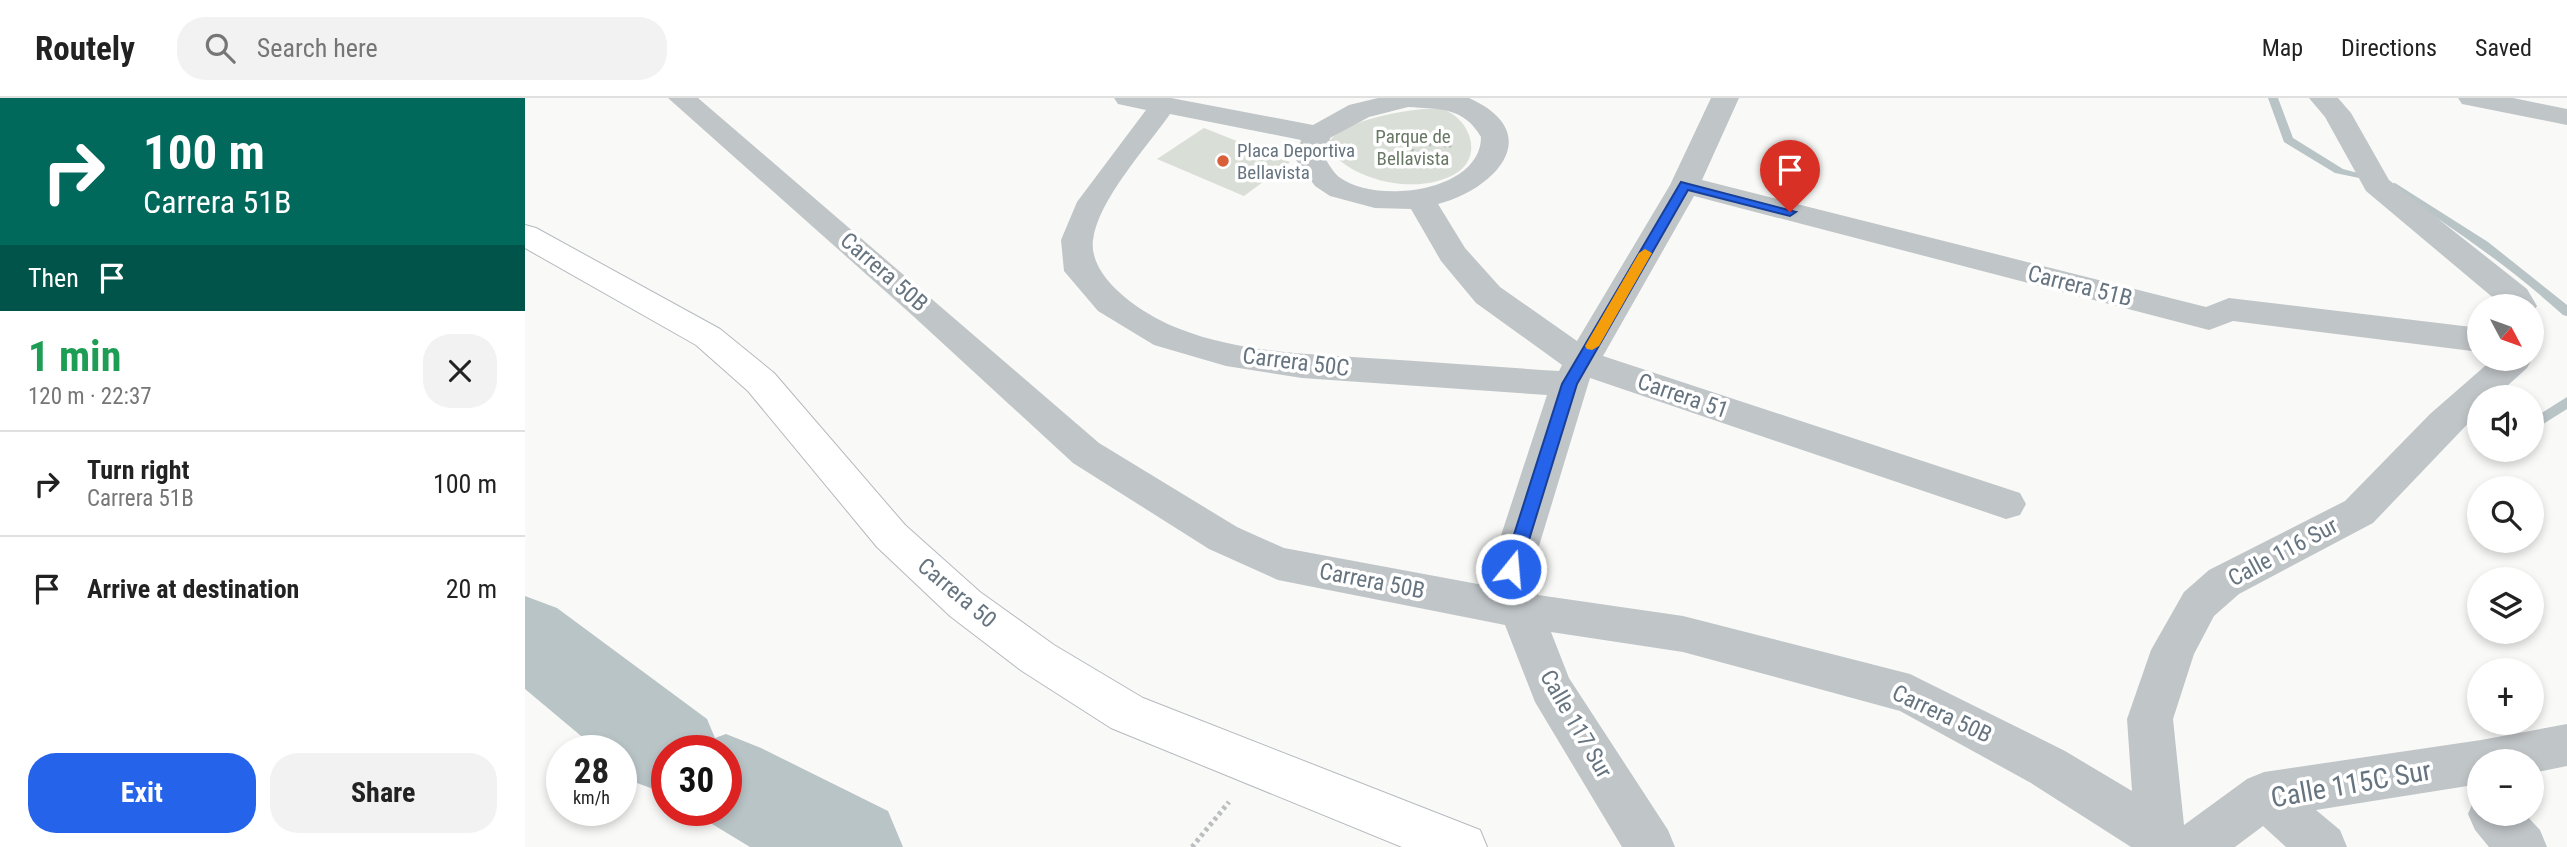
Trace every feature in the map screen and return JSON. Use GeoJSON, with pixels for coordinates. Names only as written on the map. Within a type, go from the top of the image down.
{"type":"FeatureCollection","features":[{"type":"Feature","properties":{"kind":"main road","name":"Carrera 50"},"geometry":{"type":"LineString","coordinates":[[525,235],[708,337],[761,382],[891,536],[965,604],[1038,658],[1127,713],[1462,847]]}},
{"type":"Feature","properties":{"kind":"street","name":"Carrera 50B"},"geometry":{"type":"LineString","coordinates":[[682,98],[925,307],[1053,426],[1086,453],[1223,538],[1278,563],[1521,610],[1683,634],[1910,694],[2048,767],[2176,845]]}},
{"type":"Feature","properties":{"kind":"street"},"geometry":{"type":"LineString","coordinates":[[1128,98],[1317,134],[1359,111],[1408,99],[1454,100],[1478,114],[1494,131],[1495,152],[1482,172],[1465,183],[1415,185],[1370,199],[1330,184],[1311,160],[1317,134]]}},
{"type":"Feature","properties":{"kind":"street","name":"Calle 117 Sur"},"geometry":{"type":"LineString","coordinates":[[1650,847],[1551,688],[1521,610],[1511,569],[1576,373],[1685,185],[1725,98]]}},
{"type":"Feature","properties":{"kind":"street"},"geometry":{"type":"LineString","coordinates":[[2323,98],[2337,113],[2377,185],[2511,294]]}},
{"type":"Feature","properties":{"kind":"street"},"geometry":{"type":"LineString","coordinates":[[2472,98],[2567,117]]}},
{"type":"Feature","properties":{"kind":"street","name":"Carrera 50C"},"geometry":{"type":"LineString","coordinates":[[1163,105],[1092,202],[1077,240],[1080,271],[1110,303],[1166,337],[1226,354],[1302,366],[1576,373]]}},
{"type":"Feature","properties":{"kind":"street","name":"Carrera 51"},"geometry":{"type":"LineString","coordinates":[[1415,185],[1452,254],[1488,295],[1576,373],[2006,504]]}},
{"type":"Feature","properties":{"kind":"street","name":"Carrera 51B"},"geometry":{"type":"LineString","coordinates":[[1685,185],[2209,319],[2229,309],[2467,339]]}},
{"type":"Feature","properties":{"kind":"street","name":"Calle 116 Sur"},"geometry":{"type":"LineString","coordinates":[[2176,845],[2150,719],[2173,650],[2199,604],[2224,582],[2359,512],[2443,423],[2502,371]]}},
{"type":"Feature","properties":{"kind":"street","name":"Calle 115C Sur"},"geometry":{"type":"LineString","coordinates":[[2544,752],[2567,745]]}},
{"type":"Feature","properties":{"kind":"street","name":"Calle 115C Sur"},"geometry":{"type":"LineString","coordinates":[[2176,845],[2264,795],[2467,773]]}},
{"type":"Feature","properties":{"kind":"street"},"geometry":{"type":"LineString","coordinates":[[2264,795],[2322,847]]}},
{"type":"Feature","properties":{"kind":"street"},"geometry":{"type":"LineString","coordinates":[[2503,826],[2522,847]]}},
{"type":"Feature","properties":{"kind":"path"},"geometry":{"type":"LineString","coordinates":[[1415,185],[1412,145],[1420,121]]}},
{"type":"Feature","properties":{"kind":"path"},"geometry":{"type":"LineString","coordinates":[[1371,141],[1459,147]]}},
{"type":"Feature","properties":{"kind":"path"},"geometry":{"type":"LineString","coordinates":[[1192,847],[1215,819]]}},
{"type":"Feature","properties":{"kind":"green space","name":"Parque de Bellavista"},"geometry":{"type":"Polygon","coordinates":[[[1436,108],[1456,116],[1463,124],[1471,144],[1466,164],[1443,180],[1425,184],[1387,182],[1351,168],[1337,158],[1326,145],[1347,128],[1361,122],[1393,113],[1436,108]]]}},
{"type":"Feature","properties":{"kind":"green space","name":"Placa Deportiva Bellavista"},"geometry":{"type":"Polygon","coordinates":[[[1204,128],[1290,162],[1244,196],[1157,159],[1204,128]]]}},
{"type":"Feature","properties":{"kind":"waterway"},"geometry":{"type":"LineString","coordinates":[[2273,98],[2288,140],[2339,171],[2365,178]]}},
{"type":"Feature","properties":{"kind":"waterway"},"geometry":{"type":"LineString","coordinates":[[2395,186],[2484,245],[2527,277],[2567,312]]}},
{"type":"Feature","properties":{"kind":"waterway"},"geometry":{"type":"LineString","coordinates":[[2544,418],[2567,402]]}},
{"type":"Feature","properties":{"kind":"waterway"},"geometry":{"type":"LineString","coordinates":[[525,635],[652,735]]}},
{"type":"Feature","properties":{"kind":"waterway"},"geometry":{"type":"LineString","coordinates":[[742,789],[851,847]]}},
{"type":"Feature","properties":{"kind":"slow traffic"},"geometry":{"type":"LineString","coordinates":[[1592,346],[1645,253]]}},
{"type":"Feature","properties":{"kind":"place","name":"Placa Deportiva Bellavista"},"geometry":{"type":"Point","coordinates":[1223,161]}},
{"type":"Feature","properties":{"kind":"route"},"geometry":{"type":"LineString","coordinates":[[1511,569],[1569,384],[1685,185],[1790,212]]}}]}
